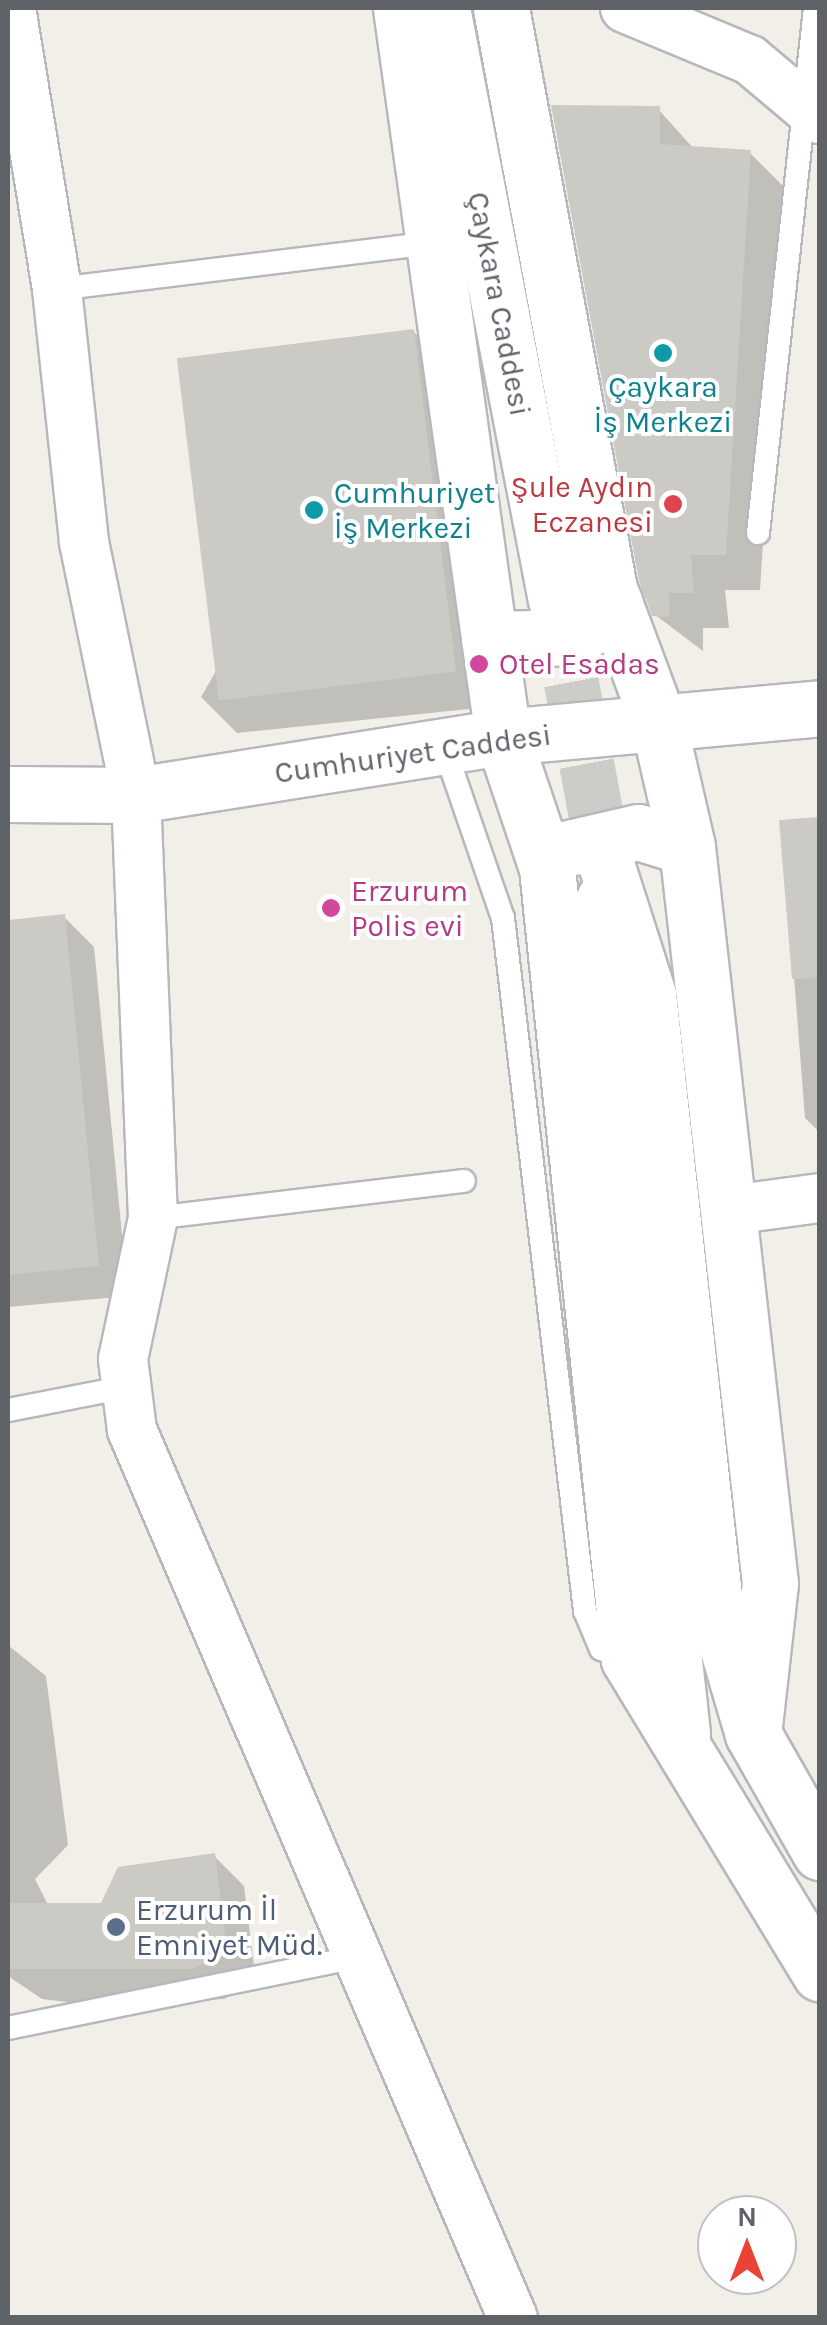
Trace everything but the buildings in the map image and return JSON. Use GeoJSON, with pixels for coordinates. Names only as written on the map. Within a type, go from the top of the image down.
{"type":"FeatureCollection","features":[{"type":"Feature","properties":{"kind":"main road"},"geometry":{"type":"LineString","coordinates":[[401,8],[503,738],[547,868],[630,1658],[820,1972]]}},
{"type":"Feature","properties":{"kind":"main road","name":"Çaykara Caddesi"},"geometry":{"type":"LineString","coordinates":[[442,8],[556,600]]}},
{"type":"Feature","properties":{"kind":"main road"},"geometry":{"type":"LineString","coordinates":[[501,8],[615,604],[658,721],[687,847],[770,1583],[753,1734]]}},
{"type":"Feature","properties":{"kind":"main road"},"geometry":{"type":"LineString","coordinates":[[489,640],[578,637],[615,604]]}},
{"type":"Feature","properties":{"kind":"main road","name":"Cumhuriyet Caddesi"},"geometry":{"type":"LineString","coordinates":[[8,794],[136,795],[503,738],[820,708]]}},
{"type":"Feature","properties":{"kind":"main road"},"geometry":{"type":"LineString","coordinates":[[8,803],[136,795]]}},
{"type":"Feature","properties":{"kind":"main road"},"geometry":{"type":"LineString","coordinates":[[547,868],[568,844],[638,832],[687,847]]}},
{"type":"Feature","properties":{"kind":"main road"},"geometry":{"type":"LineString","coordinates":[[684,1751],[601,996],[605,862],[648,996],[715,1605],[753,1734],[820,1852]]}},
{"type":"Feature","properties":{"kind":"street"},"geometry":{"type":"LineString","coordinates":[[11,8],[57,289],[84,542],[136,795],[153,1218],[123,1359],[132,1430],[361,1956],[513,2318]]}},
{"type":"Feature","properties":{"kind":"street"},"geometry":{"type":"LineString","coordinates":[[625,8],[696,23],[750,60],[809,111]]}},
{"type":"Feature","properties":{"kind":"street"},"geometry":{"type":"LineString","coordinates":[[730,1210],[820,1198]]}},
{"type":"Feature","properties":{"kind":"lane"},"geometry":{"type":"LineString","coordinates":[[758,533],[809,111],[815,8]]}},
{"type":"Feature","properties":{"kind":"lane"},"geometry":{"type":"LineString","coordinates":[[57,289],[434,243]]}},
{"type":"Feature","properties":{"kind":"lane"},"geometry":{"type":"LineString","coordinates":[[444,746],[503,918],[585,1611],[601,1648],[630,1658]]}},
{"type":"Feature","properties":{"kind":"lane"},"geometry":{"type":"LineString","coordinates":[[153,1218],[464,1182]]}},
{"type":"Feature","properties":{"kind":"lane"},"geometry":{"type":"LineString","coordinates":[[8,1410],[126,1388]]}},
{"type":"Feature","properties":{"kind":"lane"},"geometry":{"type":"LineString","coordinates":[[8,2028],[361,1956]]}},
{"type":"Feature","properties":{"kind":"tunnel"},"geometry":{"type":"LineString","coordinates":[[556,600],[605,861]]}},
{"type":"Feature","properties":{"kind":"place","name":"Çaykara İş Merkezi"},"geometry":{"type":"Point","coordinates":[663,353]}},
{"type":"Feature","properties":{"kind":"place","name":"Şule Aydın Eczanesi"},"geometry":{"type":"Point","coordinates":[673,504]}},
{"type":"Feature","properties":{"kind":"place","name":"Cumhuriyet İş Merkezi"},"geometry":{"type":"Point","coordinates":[314,510]}},
{"type":"Feature","properties":{"kind":"place","name":"Otel Esadas"},"geometry":{"type":"Point","coordinates":[479,664]}},
{"type":"Feature","properties":{"kind":"place","name":"Erzurum Polis evi"},"geometry":{"type":"Point","coordinates":[331,908]}},
{"type":"Feature","properties":{"kind":"place","name":"Erzurum İl Emniyet Müd."},"geometry":{"type":"Point","coordinates":[116,1927]}}]}
